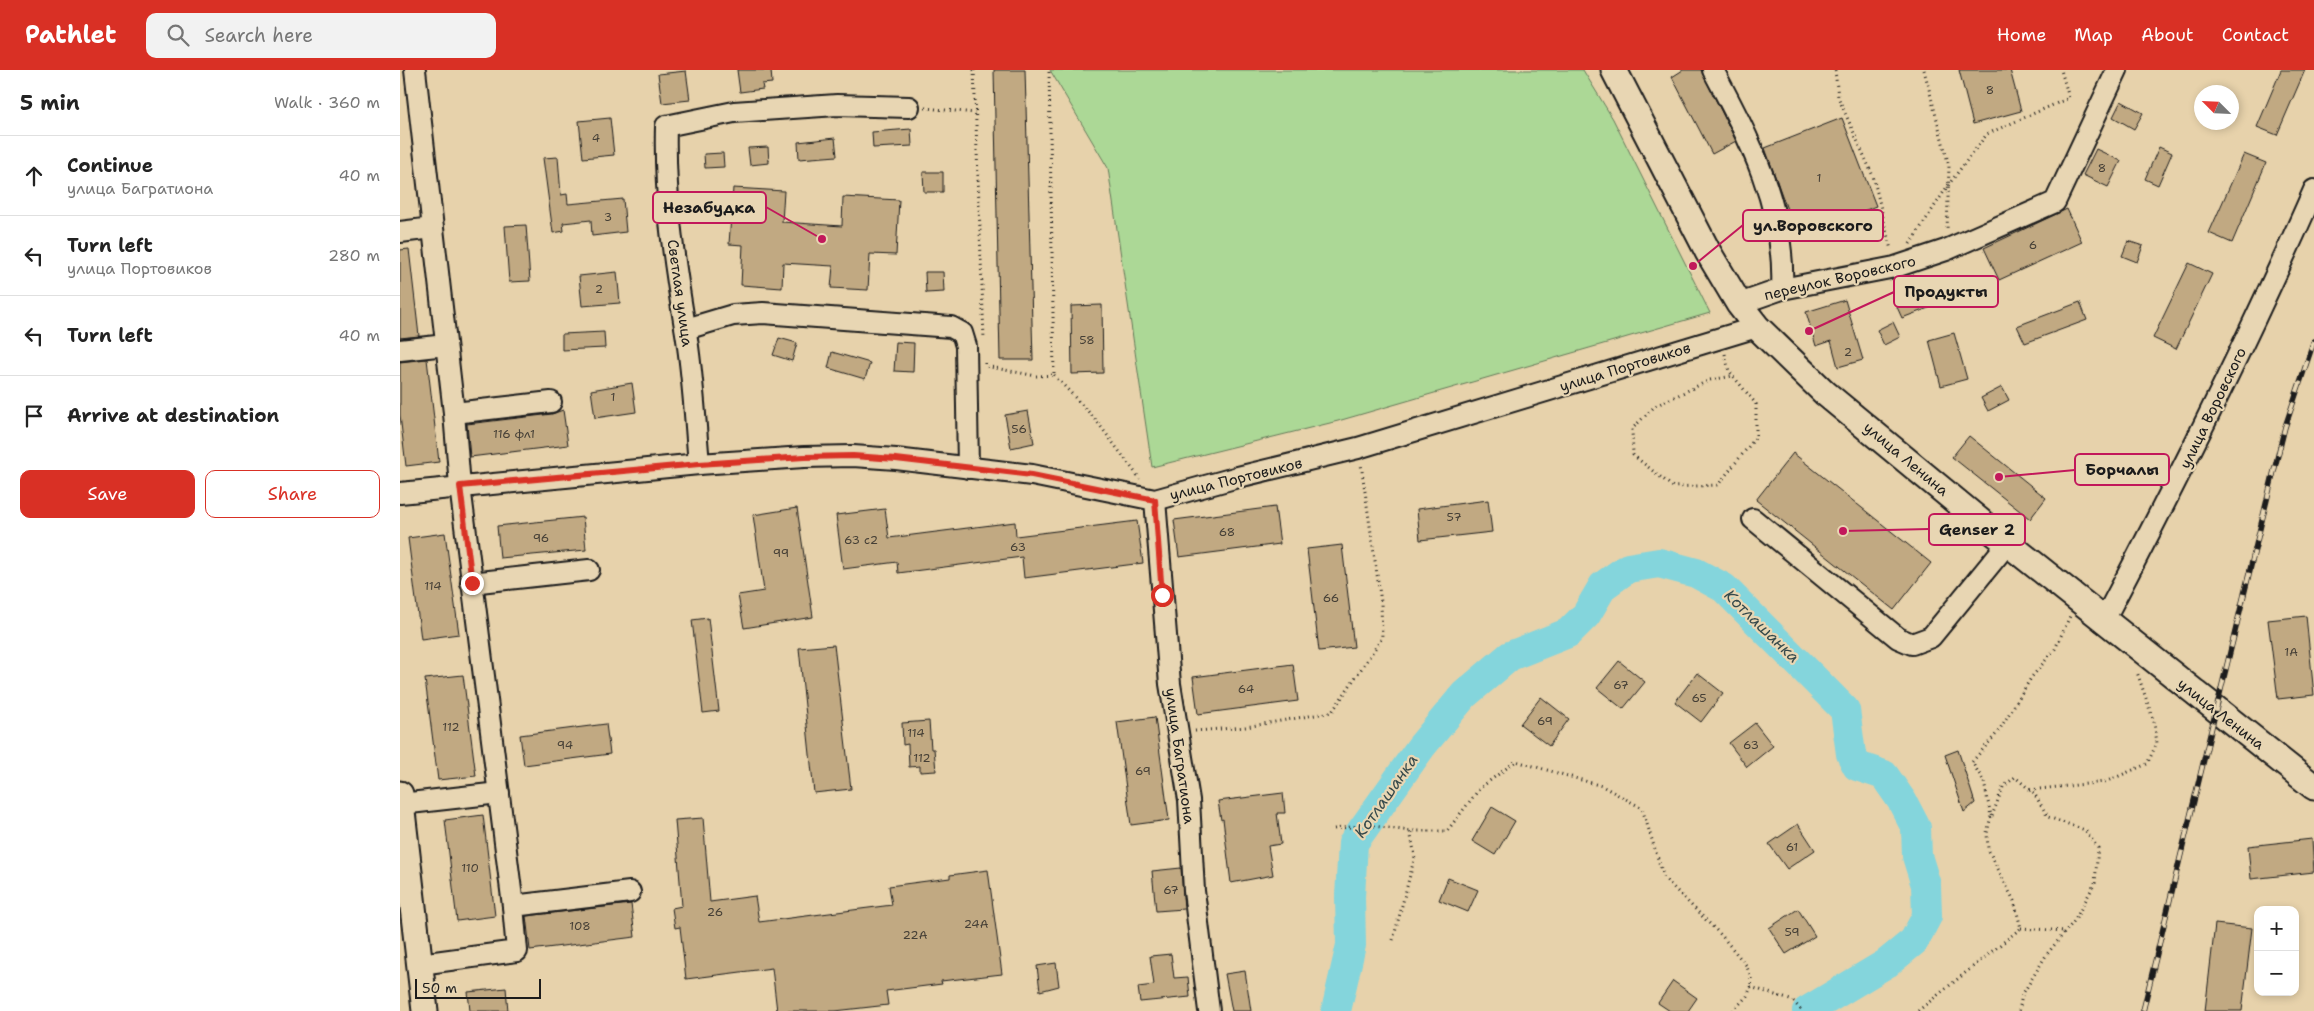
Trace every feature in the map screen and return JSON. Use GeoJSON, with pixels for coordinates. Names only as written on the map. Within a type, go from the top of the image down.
{"type":"FeatureCollection","features":[{"type":"Feature","properties":{"kind":"main road","name":"улица Ленина"},"geometry":{"type":"LineString","coordinates":[[1614,70],[1708,252],[1739,304],[1757,327],[1825,393],[2007,544],[2103,622],[2300,774],[2314,787]]}},
{"type":"Feature","properties":{"kind":"main road"},"geometry":{"type":"LineString","coordinates":[[401,799],[425,1011]]}},
{"type":"Feature","properties":{"kind":"street"},"geometry":{"type":"LineString","coordinates":[[415,70],[454,413],[460,486],[513,906],[517,951],[420,964]]}},
{"type":"Feature","properties":{"kind":"street"},"geometry":{"type":"LineString","coordinates":[[1714,70],[1746,131],[1766,182],[1780,238],[1783,267],[1782,288]]}},
{"type":"Feature","properties":{"kind":"street","name":"переулок Воровского"},"geometry":{"type":"LineString","coordinates":[[1739,304],[1782,288],[1895,268],[1946,250],[2055,202],[2117,70]]}},
{"type":"Feature","properties":{"kind":"street","name":"Светлая улица"},"geometry":{"type":"LineString","coordinates":[[699,464],[686,328],[677,288],[669,213],[665,164],[666,126],[734,112],[837,105],[909,107]]}},
{"type":"Feature","properties":{"kind":"street","name":"улица Воровского"},"geometry":{"type":"LineString","coordinates":[[2103,622],[2185,466],[2265,300],[2314,190]]}},
{"type":"Feature","properties":{"kind":"street"},"geometry":{"type":"LineString","coordinates":[[400,232],[433,228]]}},
{"type":"Feature","properties":{"kind":"street"},"geometry":{"type":"LineString","coordinates":[[686,328],[733,315],[763,313],[951,327],[962,333],[966,346],[968,468]]}},
{"type":"Feature","properties":{"kind":"street","name":"улица Портовиков"},"geometry":{"type":"LineString","coordinates":[[400,493],[699,464],[804,457],[853,456],[896,459],[1032,475],[1155,500],[1238,477],[1358,448],[1757,327]]}},
{"type":"Feature","properties":{"kind":"street"},"geometry":{"type":"LineString","coordinates":[[400,350],[446,346]]}},
{"type":"Feature","properties":{"kind":"street"},"geometry":{"type":"LineString","coordinates":[[454,413],[551,402]]}},
{"type":"Feature","properties":{"kind":"street","name":"улица Багратиона"},"geometry":{"type":"LineString","coordinates":[[1155,500],[1170,684],[1189,800],[1194,891],[1209,1011]]}},
{"type":"Feature","properties":{"kind":"street"},"geometry":{"type":"LineString","coordinates":[[1753,519],[1898,638],[1912,644],[1931,637],[2007,544]]}},
{"type":"Feature","properties":{"kind":"street"},"geometry":{"type":"LineString","coordinates":[[472,583],[589,570]]}},
{"type":"Feature","properties":{"kind":"street"},"geometry":{"type":"LineString","coordinates":[[401,799],[499,794]]}},
{"type":"Feature","properties":{"kind":"street"},"geometry":{"type":"LineString","coordinates":[[513,906],[630,892]]}},
{"type":"Feature","properties":{"kind":"path"},"geometry":{"type":"LineString","coordinates":[[974,70],[984,346]]}},
{"type":"Feature","properties":{"kind":"path"},"geometry":{"type":"LineString","coordinates":[[1049,70],[1054,375],[1095,419],[1155,500]]}},
{"type":"Feature","properties":{"kind":"path"},"geometry":{"type":"LineString","coordinates":[[1835,70],[1838,97],[1873,176],[1895,268]]}},
{"type":"Feature","properties":{"kind":"path"},"geometry":{"type":"LineString","coordinates":[[1924,70],[1949,166],[1946,250]]}},
{"type":"Feature","properties":{"kind":"path"},"geometry":{"type":"LineString","coordinates":[[1895,268],[1949,184],[1987,134],[2069,98],[2060,70]]}},
{"type":"Feature","properties":{"kind":"path"},"geometry":{"type":"LineString","coordinates":[[909,107],[975,113]]}},
{"type":"Feature","properties":{"kind":"path"},"geometry":{"type":"LineString","coordinates":[[1721,339],[1729,371],[1756,404],[1756,437],[1718,485],[1673,486],[1633,455],[1632,429],[1655,406],[1710,380],[1733,376]]}},
{"type":"Feature","properties":{"kind":"path"},"geometry":{"type":"LineString","coordinates":[[985,356],[985,366],[1036,376],[1054,375]]}},
{"type":"Feature","properties":{"kind":"path"},"geometry":{"type":"LineString","coordinates":[[1177,733],[1246,727],[1332,712],[1382,638],[1381,602],[1358,448]]}},
{"type":"Feature","properties":{"kind":"path"},"geometry":{"type":"LineString","coordinates":[[1992,816],[1984,782],[1972,762],[1998,732],[2030,678],[2055,649],[2077,600]]}},
{"type":"Feature","properties":{"kind":"path"},"geometry":{"type":"LineString","coordinates":[[2030,790],[2105,782],[2147,764],[2157,743],[2154,722],[2125,639]]}},
{"type":"Feature","properties":{"kind":"path"},"geometry":{"type":"LineString","coordinates":[[1334,829],[1366,825],[1410,831],[1447,831],[1480,788],[1516,761],[1602,786],[1642,808],[1664,878],[1721,935],[1746,966],[1751,977],[1751,987],[1747,996],[1733,1011]]}},
{"type":"Feature","properties":{"kind":"path"},"geometry":{"type":"LineString","coordinates":[[2019,1011],[2022,995],[2047,954],[2075,920],[2095,883],[2098,848],[2085,830],[2048,817],[2030,790],[2015,777],[2003,787],[1987,833],[1988,849],[2014,900],[2021,928]]}},
{"type":"Feature","properties":{"kind":"path"},"geometry":{"type":"LineString","coordinates":[[1394,940],[1415,856],[1410,831]]}},
{"type":"Feature","properties":{"kind":"path"},"geometry":{"type":"LineString","coordinates":[[1918,1011],[2021,928],[2065,932]]}},
{"type":"Feature","properties":{"kind":"path"},"geometry":{"type":"LineString","coordinates":[[1751,987],[1793,1000],[1802,1011]]}},
{"type":"Feature","properties":{"kind":"green space"},"geometry":{"type":"Polygon","coordinates":[[[1050,70],[1583,70],[1613,119],[1710,313],[1338,421],[1152,467],[1108,168],[1050,70]]]}},
{"type":"Feature","properties":{"kind":"building"},"geometry":{"type":"Polygon","coordinates":[[[737,70],[771,70],[772,83],[762,84],[763,89],[740,92],[737,70]]]}},
{"type":"Feature","properties":{"kind":"building"},"geometry":{"type":"Polygon","coordinates":[[[994,70],[1025,70],[1033,360],[1000,360],[994,70]]]}},
{"type":"Feature","properties":{"kind":"building"},"geometry":{"type":"Polygon","coordinates":[[[1683,70],[1701,70],[1736,141],[1712,154],[1672,77],[1683,70]]]}},
{"type":"Feature","properties":{"kind":"building"},"geometry":{"type":"Polygon","coordinates":[[[1959,70],[2010,70],[2021,111],[1973,124],[1959,70]]]}},
{"type":"Feature","properties":{"kind":"building"},"geometry":{"type":"Polygon","coordinates":[[[2281,70],[2305,70],[2277,135],[2257,127],[2281,70]]]}},
{"type":"Feature","properties":{"kind":"building"},"geometry":{"type":"Polygon","coordinates":[[[686,71],[690,100],[662,103],[658,74],[686,71]]]}},
{"type":"Feature","properties":{"kind":"building"},"geometry":{"type":"Polygon","coordinates":[[[2121,101],[2143,113],[2134,129],[2113,117],[2121,101]]]}},
{"type":"Feature","properties":{"kind":"building"},"geometry":{"type":"Polygon","coordinates":[[[610,118],[614,155],[583,158],[579,121],[610,118]]]}},
{"type":"Feature","properties":{"kind":"building"},"geometry":{"type":"Polygon","coordinates":[[[1842,118],[1876,206],[1833,223],[1830,215],[1794,229],[1765,148],[1842,118]]]}},
{"type":"Feature","properties":{"kind":"building"},"geometry":{"type":"Polygon","coordinates":[[[911,129],[912,146],[873,148],[872,132],[911,129]]]}},
{"type":"Feature","properties":{"kind":"building"},"geometry":{"type":"Polygon","coordinates":[[[835,138],[837,156],[799,159],[798,142],[835,138]]]}},
{"type":"Feature","properties":{"kind":"building"},"geometry":{"type":"Polygon","coordinates":[[[768,147],[769,163],[750,165],[748,148],[768,147]]]}},
{"type":"Feature","properties":{"kind":"building"},"geometry":{"type":"Polygon","coordinates":[[[2159,147],[2172,153],[2158,185],[2145,179],[2159,147]]]}},
{"type":"Feature","properties":{"kind":"building"},"geometry":{"type":"Polygon","coordinates":[[[2096,149],[2121,161],[2108,187],[2083,175],[2096,149]]]}},
{"type":"Feature","properties":{"kind":"building"},"geometry":{"type":"Polygon","coordinates":[[[723,153],[724,167],[705,168],[704,154],[723,153]]]}},
{"type":"Feature","properties":{"kind":"building"},"geometry":{"type":"Polygon","coordinates":[[[2244,154],[2266,163],[2232,243],[2209,233],[2244,154]]]}},
{"type":"Feature","properties":{"kind":"building"},"geometry":{"type":"Polygon","coordinates":[[[558,157],[561,195],[567,194],[568,204],[623,199],[626,232],[592,236],[591,220],[563,223],[564,231],[553,233],[543,158],[558,157]]]}},
{"type":"Feature","properties":{"kind":"building"},"geometry":{"type":"Polygon","coordinates":[[[923,172],[943,172],[943,192],[924,192],[923,172]]]}},
{"type":"Feature","properties":{"kind":"building"},"geometry":{"type":"Polygon","coordinates":[[[733,188],[784,191],[782,222],[842,226],[843,197],[899,200],[896,255],[870,254],[868,290],[831,288],[833,266],[783,263],[782,288],[741,285],[743,245],[729,244],[733,188]]]}},
{"type":"Feature","properties":{"kind":"building"},"geometry":{"type":"Polygon","coordinates":[[[2067,209],[2082,242],[1999,280],[1984,248],[2067,209]]]}},
{"type":"Feature","properties":{"kind":"building"},"geometry":{"type":"Polygon","coordinates":[[[526,225],[530,281],[509,282],[505,226],[526,225]]]}},
{"type":"Feature","properties":{"kind":"building"},"geometry":{"type":"Polygon","coordinates":[[[2128,241],[2143,246],[2137,262],[2122,256],[2128,241]]]}},
{"type":"Feature","properties":{"kind":"building"},"geometry":{"type":"Polygon","coordinates":[[[409,249],[419,336],[400,338],[400,250],[409,249]]]}},
{"type":"Feature","properties":{"kind":"building"},"geometry":{"type":"Polygon","coordinates":[[[2189,263],[2212,274],[2176,349],[2153,338],[2189,263]]]}},
{"type":"Feature","properties":{"kind":"building"},"geometry":{"type":"Polygon","coordinates":[[[617,272],[620,303],[582,306],[579,276],[617,272]]]}},
{"type":"Feature","properties":{"kind":"building"},"geometry":{"type":"Polygon","coordinates":[[[925,272],[943,272],[944,292],[926,293],[925,272]]]}},
{"type":"Feature","properties":{"kind":"building"},"geometry":{"type":"Polygon","coordinates":[[[1942,288],[1947,301],[1902,318],[1897,307],[1942,288]]]}},
{"type":"Feature","properties":{"kind":"building"},"geometry":{"type":"Polygon","coordinates":[[[1845,300],[1863,360],[1838,367],[1831,341],[1816,346],[1806,312],[1845,300]]]}},
{"type":"Feature","properties":{"kind":"building"},"geometry":{"type":"Polygon","coordinates":[[[2080,302],[2087,320],[2025,343],[2017,326],[2080,302]]]}},
{"type":"Feature","properties":{"kind":"building"},"geometry":{"type":"Polygon","coordinates":[[[1102,305],[1103,373],[1072,374],[1071,306],[1102,305]]]}},
{"type":"Feature","properties":{"kind":"building"},"geometry":{"type":"Polygon","coordinates":[[[1893,322],[1900,337],[1884,345],[1877,330],[1893,322]]]}},
{"type":"Feature","properties":{"kind":"building"},"geometry":{"type":"Polygon","coordinates":[[[604,332],[605,348],[562,350],[562,334],[604,332]]]}},
{"type":"Feature","properties":{"kind":"building"},"geometry":{"type":"Polygon","coordinates":[[[1954,333],[1967,379],[1941,386],[1929,340],[1954,333]]]}},
{"type":"Feature","properties":{"kind":"building"},"geometry":{"type":"Polygon","coordinates":[[[779,338],[797,343],[792,361],[773,355],[779,338]]]}},
{"type":"Feature","properties":{"kind":"building"},"geometry":{"type":"Polygon","coordinates":[[[896,342],[914,343],[913,372],[894,371],[896,342]]]}},
{"type":"Feature","properties":{"kind":"building"},"geometry":{"type":"Polygon","coordinates":[[[832,352],[870,363],[865,379],[828,368],[832,352]]]}},
{"type":"Feature","properties":{"kind":"building"},"geometry":{"type":"Polygon","coordinates":[[[427,359],[439,462],[406,466],[400,415],[400,362],[427,359]]]}},
{"type":"Feature","properties":{"kind":"building"},"geometry":{"type":"Polygon","coordinates":[[[632,383],[636,412],[595,418],[591,390],[632,383]]]}},
{"type":"Feature","properties":{"kind":"building"},"geometry":{"type":"Polygon","coordinates":[[[2002,387],[2009,400],[1988,411],[1981,398],[2002,387]]]}},
{"type":"Feature","properties":{"kind":"building"},"geometry":{"type":"Polygon","coordinates":[[[563,410],[568,445],[470,457],[467,424],[552,414],[563,410]]]}},
{"type":"Feature","properties":{"kind":"building"},"geometry":{"type":"Polygon","coordinates":[[[1028,411],[1034,443],[1011,448],[1005,415],[1028,411]]]}},
{"type":"Feature","properties":{"kind":"building"},"geometry":{"type":"Polygon","coordinates":[[[1969,436],[2046,498],[2030,519],[1952,457],[1969,436]]]}},
{"type":"Feature","properties":{"kind":"building"},"geometry":{"type":"Polygon","coordinates":[[[1793,453],[1931,563],[1894,610],[1756,500],[1793,453]]]}},
{"type":"Feature","properties":{"kind":"building"},"geometry":{"type":"Polygon","coordinates":[[[1488,500],[1492,532],[1420,540],[1417,509],[1488,500]]]}},
{"type":"Feature","properties":{"kind":"building"},"geometry":{"type":"Polygon","coordinates":[[[1275,507],[1280,544],[1179,557],[1174,520],[1275,507]]]}},
{"type":"Feature","properties":{"kind":"building"},"geometry":{"type":"Polygon","coordinates":[[[797,508],[813,617],[744,628],[738,595],[764,591],[753,515],[797,508]]]}},
{"type":"Feature","properties":{"kind":"building"},"geometry":{"type":"Polygon","coordinates":[[[885,509],[889,538],[1015,522],[1016,536],[1137,521],[1143,563],[1024,578],[1022,557],[898,573],[897,562],[843,569],[836,515],[885,509]]]}},
{"type":"Feature","properties":{"kind":"building"},"geometry":{"type":"Polygon","coordinates":[[[583,517],[586,550],[500,558],[497,526],[583,517]]]}},
{"type":"Feature","properties":{"kind":"building"},"geometry":{"type":"Polygon","coordinates":[[[445,533],[459,634],[421,639],[408,538],[445,533]]]}},
{"type":"Feature","properties":{"kind":"building"},"geometry":{"type":"Polygon","coordinates":[[[1342,545],[1354,647],[1319,651],[1307,549],[1342,545]]]}},
{"type":"Feature","properties":{"kind":"building"},"geometry":{"type":"Polygon","coordinates":[[[2306,616],[2314,695],[2278,699],[2268,620],[2306,616]]]}},
{"type":"Feature","properties":{"kind":"building"},"geometry":{"type":"Polygon","coordinates":[[[708,618],[719,711],[703,713],[692,620],[708,618]]]}},
{"type":"Feature","properties":{"kind":"building"},"geometry":{"type":"Polygon","coordinates":[[[834,645],[851,789],[814,793],[799,648],[834,645]]]}},
{"type":"Feature","properties":{"kind":"building"},"geometry":{"type":"Polygon","coordinates":[[[1619,661],[1645,682],[1623,709],[1597,688],[1619,661]]]}},
{"type":"Feature","properties":{"kind":"building"},"geometry":{"type":"Polygon","coordinates":[[[1293,664],[1298,701],[1198,714],[1193,677],[1293,664]]]}},
{"type":"Feature","properties":{"kind":"building"},"geometry":{"type":"Polygon","coordinates":[[[1697,673],[1723,693],[1701,722],[1675,702],[1697,673]]]}},
{"type":"Feature","properties":{"kind":"building"},"geometry":{"type":"Polygon","coordinates":[[[463,675],[476,776],[438,780],[425,679],[463,675]]]}},
{"type":"Feature","properties":{"kind":"building"},"geometry":{"type":"Polygon","coordinates":[[[1541,697],[1569,719],[1549,746],[1520,724],[1541,697]]]}},
{"type":"Feature","properties":{"kind":"building"},"geometry":{"type":"Polygon","coordinates":[[[1155,717],[1169,820],[1131,825],[1117,722],[1155,717]]]}},
{"type":"Feature","properties":{"kind":"building"},"geometry":{"type":"Polygon","coordinates":[[[929,721],[931,749],[934,749],[936,771],[920,772],[920,766],[909,767],[908,744],[903,745],[902,723],[929,721]]]}},
{"type":"Feature","properties":{"kind":"building"},"geometry":{"type":"Polygon","coordinates":[[[1755,723],[1773,746],[1747,767],[1729,743],[1755,723]]]}},
{"type":"Feature","properties":{"kind":"building"},"geometry":{"type":"Polygon","coordinates":[[[606,724],[610,754],[524,765],[520,735],[606,724]]]}},
{"type":"Feature","properties":{"kind":"building"},"geometry":{"type":"Polygon","coordinates":[[[1958,750],[1975,803],[1964,812],[1945,755],[1958,750]]]}},
{"type":"Feature","properties":{"kind":"building"},"geometry":{"type":"Polygon","coordinates":[[[1283,793],[1285,813],[1277,813],[1281,844],[1268,846],[1273,875],[1231,883],[1223,819],[1221,820],[1218,801],[1283,793]]]}},
{"type":"Feature","properties":{"kind":"building"},"geometry":{"type":"Polygon","coordinates":[[[1492,807],[1515,821],[1495,855],[1472,841],[1492,807]]]}},
{"type":"Feature","properties":{"kind":"building"},"geometry":{"type":"Polygon","coordinates":[[[483,815],[495,916],[457,921],[445,820],[483,815]]]}},
{"type":"Feature","properties":{"kind":"building"},"geometry":{"type":"Polygon","coordinates":[[[703,818],[710,902],[755,896],[759,922],[892,905],[889,886],[950,878],[950,875],[988,870],[1002,974],[941,981],[942,984],[886,991],[888,1005],[835,1011],[777,1011],[772,968],[686,979],[680,927],[675,928],[672,908],[682,906],[675,820],[703,818]]]}},
{"type":"Feature","properties":{"kind":"building"},"geometry":{"type":"Polygon","coordinates":[[[1798,824],[1815,850],[1787,869],[1769,844],[1798,824]]]}},
{"type":"Feature","properties":{"kind":"building"},"geometry":{"type":"Polygon","coordinates":[[[2312,839],[2314,872],[2251,879],[2248,846],[2312,839]]]}},
{"type":"Feature","properties":{"kind":"building"},"geometry":{"type":"Polygon","coordinates":[[[1181,868],[1184,909],[1156,911],[1152,871],[1181,868]]]}},
{"type":"Feature","properties":{"kind":"building"},"geometry":{"type":"Polygon","coordinates":[[[1448,878],[1478,890],[1468,912],[1439,900],[1448,878]]]}},
{"type":"Feature","properties":{"kind":"building"},"geometry":{"type":"Polygon","coordinates":[[[631,904],[635,937],[530,950],[526,916],[631,904]]]}},
{"type":"Feature","properties":{"kind":"building"},"geometry":{"type":"Polygon","coordinates":[[[1798,909],[1815,936],[1786,954],[1769,928],[1798,909]]]}},
{"type":"Feature","properties":{"kind":"building"},"geometry":{"type":"Polygon","coordinates":[[[2215,924],[2252,928],[2242,1011],[2205,1011],[2215,924]]]}},
{"type":"Feature","properties":{"kind":"building"},"geometry":{"type":"Polygon","coordinates":[[[1171,954],[1174,978],[1188,977],[1190,997],[1140,1002],[1138,987],[1154,985],[1150,956],[1171,954]]]}},
{"type":"Feature","properties":{"kind":"building"},"geometry":{"type":"Polygon","coordinates":[[[1056,963],[1059,986],[1040,991],[1037,966],[1056,963]]]}},
{"type":"Feature","properties":{"kind":"building"},"geometry":{"type":"Polygon","coordinates":[[[1245,971],[1251,1011],[1232,1011],[1225,974],[1245,971]]]}},
{"type":"Feature","properties":{"kind":"building"},"geometry":{"type":"Polygon","coordinates":[[[1673,981],[1697,998],[1688,1011],[1670,1011],[1658,1003],[1673,981]]]}},
{"type":"Feature","properties":{"kind":"building"},"geometry":{"type":"Polygon","coordinates":[[[506,988],[508,1011],[470,1011],[468,992],[506,988]]]}},
{"type":"Feature","properties":{"kind":"waterway","name":"Котлашанка"},"geometry":{"type":"LineString","coordinates":[[1336,1011],[1351,945],[1350,897],[1353,843],[1421,747],[1464,695],[1510,656],[1568,633],[1586,615],[1603,586],[1628,568],[1659,563],[1696,573],[1724,588],[1845,710],[1851,754],[1857,766],[1884,775],[1902,801],[1916,828],[1917,856],[1926,885],[1927,916],[1914,941],[1887,963],[1807,1011]]}},
{"type":"Feature","properties":{"kind":"railway"},"geometry":{"type":"LineString","coordinates":[[2143,1011],[2285,427],[2314,341]]}},
{"type":"Feature","properties":{"kind":"place","name":"Незабудка"},"geometry":{"type":"Point","coordinates":[822,239]}},
{"type":"Feature","properties":{"kind":"place","name":"ул.Воровского"},"geometry":{"type":"Point","coordinates":[1693,266]}},
{"type":"Feature","properties":{"kind":"place","name":"Продукты"},"geometry":{"type":"Point","coordinates":[1809,331]}},
{"type":"Feature","properties":{"kind":"place","name":"Борчалы"},"geometry":{"type":"Point","coordinates":[1999,477]}},
{"type":"Feature","properties":{"kind":"place","name":"Genser 2"},"geometry":{"type":"Point","coordinates":[1843,531]}},
{"type":"Feature","properties":{"kind":"route"},"geometry":{"type":"LineString","coordinates":[[472,583],[460,486],[699,464],[804,457],[853,456],[896,459],[1032,475],[1155,500],[1162,595]]}}]}
